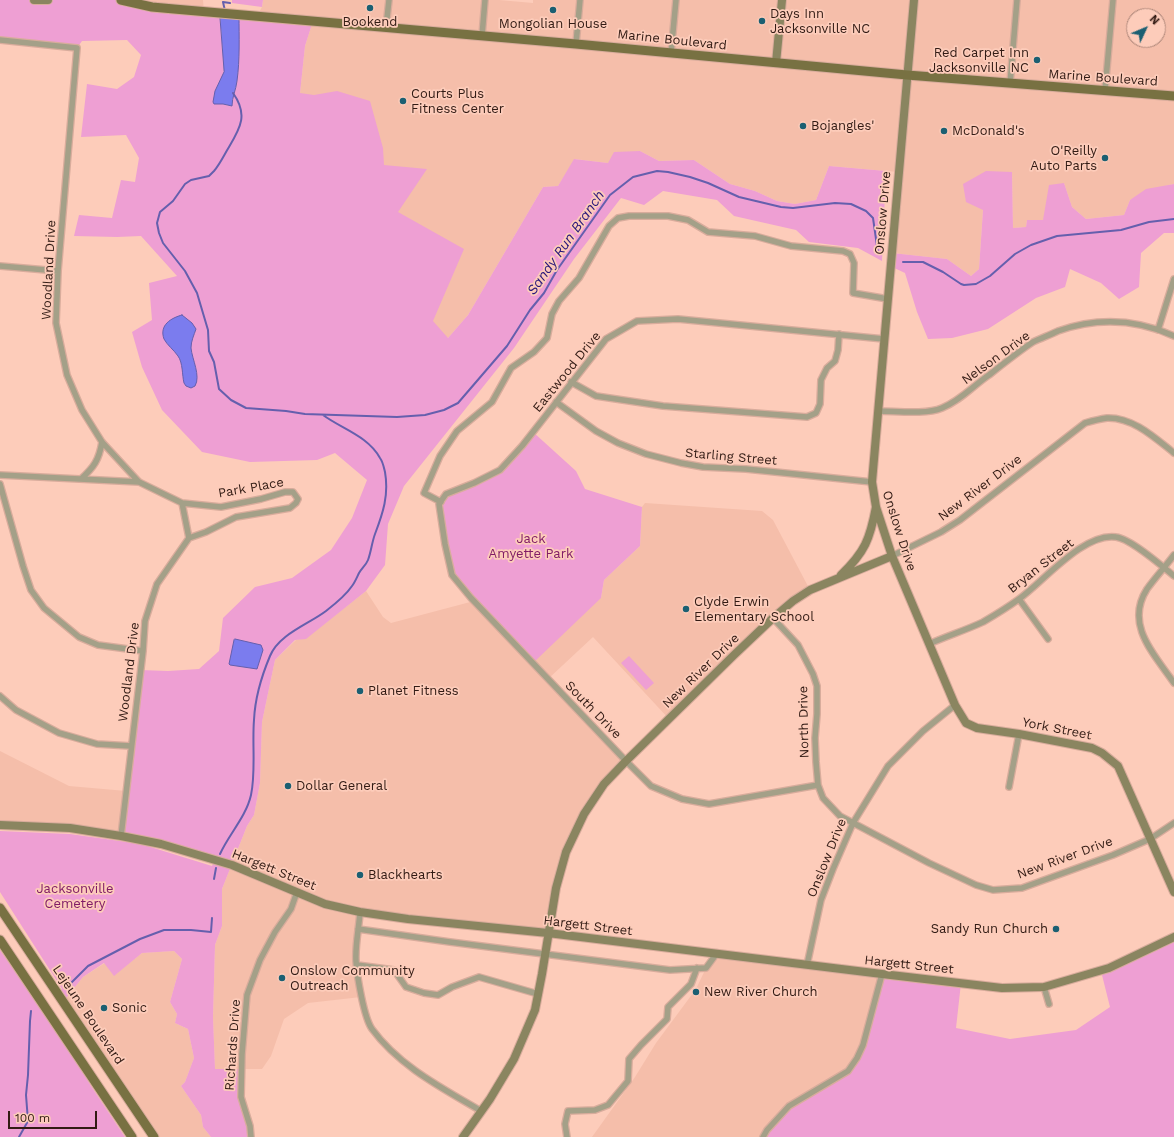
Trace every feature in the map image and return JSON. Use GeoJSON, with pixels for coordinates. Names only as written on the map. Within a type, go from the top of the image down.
{"type":"FeatureCollection","features":[{"type":"Feature","properties":{"kind":"main road","name":"Marine Boulevard"},"geometry":{"type":"LineString","coordinates":[[121,0],[152,7],[204,12],[386,27],[1010,84],[1174,96]]}},
{"type":"Feature","properties":{"kind":"main road","name":"Lejeune Boulevard"},"geometry":{"type":"LineString","coordinates":[[0,908],[154,1137]]}},
{"type":"Feature","properties":{"kind":"main road"},"geometry":{"type":"LineString","coordinates":[[2,944],[132,1137]]}},
{"type":"Feature","properties":{"kind":"street"},"geometry":{"type":"LineString","coordinates":[[34,0],[48,0]]}},
{"type":"Feature","properties":{"kind":"street"},"geometry":{"type":"LineString","coordinates":[[386,27],[389,0]]}},
{"type":"Feature","properties":{"kind":"street"},"geometry":{"type":"LineString","coordinates":[[482,36],[485,0]]}},
{"type":"Feature","properties":{"kind":"street"},"geometry":{"type":"LineString","coordinates":[[576,44],[580,0]]}},
{"type":"Feature","properties":{"kind":"street"},"geometry":{"type":"LineString","coordinates":[[671,53],[676,0]]}},
{"type":"Feature","properties":{"kind":"street"},"geometry":{"type":"LineString","coordinates":[[776,63],[782,0]]}},
{"type":"Feature","properties":{"kind":"street","name":"Onslow Drive"},"geometry":{"type":"LineString","coordinates":[[807,965],[821,900],[853,823],[888,766],[923,731],[955,705],[892,556],[876,507],[872,482],[914,0]]}},
{"type":"Feature","properties":{"kind":"street"},"geometry":{"type":"LineString","coordinates":[[1010,84],[1017,0]]}},
{"type":"Feature","properties":{"kind":"street"},"geometry":{"type":"LineString","coordinates":[[1106,90],[1113,0]]}},
{"type":"Feature","properties":{"kind":"street","name":"Woodland Drive"},"geometry":{"type":"LineString","coordinates":[[0,40],[77,48],[58,271],[56,323],[67,375],[82,410],[102,442],[139,482],[182,503]]}},
{"type":"Feature","properties":{"kind":"street"},"geometry":{"type":"LineString","coordinates":[[440,503],[424,493],[440,456],[457,431],[492,402],[511,368],[534,352],[547,338],[552,314],[559,301],[579,278],[609,226],[618,218],[629,216],[668,216],[688,220],[708,232],[755,236],[791,246],[843,251],[850,254],[854,264],[853,293],[888,299]]}},
{"type":"Feature","properties":{"kind":"street"},"geometry":{"type":"LineString","coordinates":[[0,266],[58,271]]}},
{"type":"Feature","properties":{"kind":"street"},"geometry":{"type":"LineString","coordinates":[[1158,330],[1174,279]]}},
{"type":"Feature","properties":{"kind":"street","name":"Eastwood Drive"},"geometry":{"type":"LineString","coordinates":[[440,503],[446,494],[475,483],[500,470],[522,446],[606,339],[637,321],[678,319],[884,339]]}},
{"type":"Feature","properties":{"kind":"street","name":"Nelson Drive"},"geometry":{"type":"LineString","coordinates":[[878,411],[926,412],[941,409],[959,399],[988,375],[1034,342],[1070,327],[1096,322],[1134,323],[1174,336]]}},
{"type":"Feature","properties":{"kind":"street"},"geometry":{"type":"LineString","coordinates":[[572,382],[596,396],[663,406],[807,417],[816,413],[820,404],[821,380],[827,368],[835,361],[838,350],[839,334]]}},
{"type":"Feature","properties":{"kind":"street","name":"Starling Street"},"geometry":{"type":"LineString","coordinates":[[556,402],[596,431],[618,443],[646,454],[681,463],[872,482]]}},
{"type":"Feature","properties":{"kind":"street","name":"New River Drive"},"geometry":{"type":"LineString","coordinates":[[463,1137],[481,1112],[514,1059],[534,1010],[556,886],[570,841],[584,814],[604,784],[626,761],[773,618],[793,601],[810,590],[892,556],[941,532],[960,520],[1085,423],[1107,418],[1127,422],[1143,429],[1174,453]]}},
{"type":"Feature","properties":{"kind":"street"},"geometry":{"type":"LineString","coordinates":[[81,479],[95,465],[100,455],[102,442]]}},
{"type":"Feature","properties":{"kind":"street"},"geometry":{"type":"LineString","coordinates":[[0,476],[139,482]]}},
{"type":"Feature","properties":{"kind":"street"},"geometry":{"type":"LineString","coordinates":[[0,484],[31,590],[44,608],[79,637],[98,645],[143,651]]}},
{"type":"Feature","properties":{"kind":"street","name":"Park Place"},"geometry":{"type":"LineString","coordinates":[[182,503],[221,507],[261,499],[284,492],[293,492],[298,499],[290,508],[236,517],[206,532],[189,538]]}},
{"type":"Feature","properties":{"kind":"street"},"geometry":{"type":"LineString","coordinates":[[182,503],[189,538]]}},
{"type":"Feature","properties":{"kind":"street","name":"South Drive"},"geometry":{"type":"LineString","coordinates":[[440,503],[445,544],[452,575],[471,598],[651,786],[682,799],[709,804],[818,784]]}},
{"type":"Feature","properties":{"kind":"street"},"geometry":{"type":"LineString","coordinates":[[838,578],[854,562],[866,546],[872,529],[876,507]]}},
{"type":"Feature","properties":{"kind":"street","name":"Bryan Street"},"geometry":{"type":"LineString","coordinates":[[930,644],[983,622],[1019,599],[1079,549],[1094,540],[1104,537],[1117,537],[1128,541],[1174,576]]}},
{"type":"Feature","properties":{"kind":"street","name":"Woodland Drive"},"geometry":{"type":"LineString","coordinates":[[121,836],[143,651],[145,621],[157,584],[189,538]]}},
{"type":"Feature","properties":{"kind":"street"},"geometry":{"type":"LineString","coordinates":[[1174,555],[1146,590],[1139,605],[1138,618],[1142,636],[1174,684]]}},
{"type":"Feature","properties":{"kind":"street"},"geometry":{"type":"LineString","coordinates":[[1019,599],[1048,638]]}},
{"type":"Feature","properties":{"kind":"street","name":"North Drive"},"geometry":{"type":"LineString","coordinates":[[773,618],[798,645],[813,674],[816,686],[817,714],[815,738],[818,784],[823,798],[840,816],[853,823]]}},
{"type":"Feature","properties":{"kind":"street"},"geometry":{"type":"LineString","coordinates":[[0,696],[16,710],[59,733],[96,744],[131,746]]}},
{"type":"Feature","properties":{"kind":"street","name":"York Street"},"geometry":{"type":"LineString","coordinates":[[955,705],[966,723],[977,728],[1019,734],[1092,748],[1102,753],[1118,766],[1174,892]]}},
{"type":"Feature","properties":{"kind":"street"},"geometry":{"type":"LineString","coordinates":[[1009,787],[1019,734]]}},
{"type":"Feature","properties":{"kind":"street","name":"New River Drive"},"geometry":{"type":"LineString","coordinates":[[853,823],[930,863],[976,885],[993,890],[1022,888],[1113,855],[1150,839],[1174,823]]}},
{"type":"Feature","properties":{"kind":"street","name":"Hargett Street"},"geometry":{"type":"LineString","coordinates":[[0,825],[70,828],[161,844],[232,865],[325,904],[360,912],[408,919],[548,933],[1002,988],[1044,987],[1109,968],[1174,937]]}},
{"type":"Feature","properties":{"kind":"street","name":"Richards Drive"},"geometry":{"type":"LineString","coordinates":[[252,1137],[241,1097],[242,1054],[247,995],[260,960],[275,932],[291,909],[297,892]]}},
{"type":"Feature","properties":{"kind":"street"},"geometry":{"type":"LineString","coordinates":[[360,912],[356,966],[362,1002],[371,1028],[392,1051],[415,1072],[481,1112]]}},
{"type":"Feature","properties":{"kind":"street"},"geometry":{"type":"LineString","coordinates":[[358,929],[670,970],[706,968],[717,953]]}},
{"type":"Feature","properties":{"kind":"street"},"geometry":{"type":"LineString","coordinates":[[356,966],[394,970],[406,987],[424,993],[438,994],[479,976],[538,994]]}},
{"type":"Feature","properties":{"kind":"street"},"geometry":{"type":"LineString","coordinates":[[567,1137],[565,1124],[568,1110],[595,1110],[608,1106],[628,1081],[629,1059],[641,1044],[667,1019],[668,1007],[691,984],[697,968]]}},
{"type":"Feature","properties":{"kind":"street"},"geometry":{"type":"LineString","coordinates":[[763,1137],[767,1130],[789,1106],[848,1070],[857,1058],[864,1045],[882,974]]}},
{"type":"Feature","properties":{"kind":"street"},"geometry":{"type":"LineString","coordinates":[[1044,987],[1049,1004]]}},
{"type":"Feature","properties":{"kind":"shaded area"},"geometry":{"type":"Polygon","coordinates":[[[121,0],[203,0],[204,12],[121,0]]]}},
{"type":"Feature","properties":{"kind":"shaded area"},"geometry":{"type":"Polygon","coordinates":[[[263,0],[499,0],[533,3],[533,0],[1174,0],[1174,184],[1130,200],[1124,215],[1086,219],[1072,207],[1064,183],[1043,220],[1027,220],[1026,227],[1013,228],[1012,172],[983,209],[979,269],[971,276],[947,259],[892,253],[898,172],[829,166],[816,200],[795,204],[777,201],[755,191],[730,184],[694,160],[659,161],[640,151],[608,163],[575,159],[558,186],[543,187],[468,315],[448,338],[250,240],[300,93],[305,46],[313,21],[257,16],[262,7],[263,0]]]}},
{"type":"Feature","properties":{"kind":"shaded area"},"geometry":{"type":"Polygon","coordinates":[[[220,13],[239,15],[238,73],[232,106],[214,104],[213,102],[215,91],[224,72],[220,13]]]}},
{"type":"Feature","properties":{"kind":"shaded area"},"geometry":{"type":"Polygon","coordinates":[[[182,315],[192,323],[196,329],[191,348],[196,367],[197,382],[195,386],[191,388],[186,386],[184,383],[180,359],[165,341],[163,334],[165,326],[170,320],[182,315]]]}},
{"type":"Feature","properties":{"kind":"shaded area"},"geometry":{"type":"Polygon","coordinates":[[[645,503],[762,511],[773,520],[810,590],[793,601],[669,719],[593,637],[548,679],[626,761],[604,784],[570,841],[548,933],[360,912],[356,960],[361,997],[308,1003],[284,1019],[271,1056],[262,1069],[215,1069],[213,1017],[215,945],[222,926],[222,889],[247,826],[254,815],[260,783],[262,722],[275,660],[296,640],[306,638],[366,591],[383,617],[391,623],[474,601],[601,598],[604,580],[640,546],[642,507],[645,503]]]}},
{"type":"Feature","properties":{"kind":"shaded area"},"geometry":{"type":"Polygon","coordinates":[[[235,639],[261,645],[263,650],[257,669],[229,664],[235,639]]]}},
{"type":"Feature","properties":{"kind":"shaded area"},"geometry":{"type":"Polygon","coordinates":[[[0,751],[69,786],[126,791],[121,836],[0,825],[0,751]]]}},
{"type":"Feature","properties":{"kind":"shaded area"},"geometry":{"type":"Polygon","coordinates":[[[174,951],[182,959],[170,1002],[177,1014],[175,1023],[188,1029],[194,1058],[185,1082],[181,1086],[201,1115],[203,1127],[211,1137],[154,1137],[63,1002],[83,977],[105,963],[114,975],[142,953],[174,951]]]}},
{"type":"Feature","properties":{"kind":"shaded area"},"geometry":{"type":"Polygon","coordinates":[[[717,953],[882,974],[863,1045],[848,1070],[763,1137],[592,1137],[635,1077],[656,1043],[696,989],[706,968],[717,953]]]}},
{"type":"Feature","properties":{"kind":"green space","name":"Jacksonville Cemetery"},"geometry":{"type":"Polygon","coordinates":[[[0,0],[121,0],[220,13],[224,72],[214,104],[231,106],[237,83],[239,15],[313,21],[305,46],[300,93],[314,95],[337,91],[370,101],[383,148],[384,165],[427,169],[398,212],[464,249],[433,321],[448,338],[468,315],[543,187],[558,186],[574,159],[608,163],[614,152],[640,151],[659,161],[694,160],[730,184],[755,191],[777,201],[795,204],[816,200],[829,166],[886,171],[882,261],[858,248],[809,242],[796,230],[734,216],[717,200],[663,191],[644,205],[621,198],[574,259],[514,348],[404,486],[388,524],[385,565],[366,591],[306,639],[295,640],[275,660],[262,722],[260,783],[254,815],[247,826],[222,889],[222,926],[215,945],[213,1017],[215,1069],[243,1069],[241,1097],[251,1137],[211,1137],[203,1127],[201,1115],[181,1086],[185,1082],[194,1058],[188,1029],[175,1023],[177,1014],[170,1002],[182,959],[174,951],[142,953],[114,976],[104,963],[83,977],[63,1002],[58,994],[62,989],[0,892],[0,831],[70,834],[141,844],[212,866],[215,860],[121,836],[140,670],[168,671],[199,669],[219,651],[223,618],[255,587],[292,578],[331,550],[352,518],[367,480],[335,453],[317,460],[250,462],[202,452],[162,410],[142,367],[132,332],[152,320],[149,283],[177,276],[141,236],[74,236],[79,215],[112,218],[121,180],[135,182],[139,158],[126,135],[81,137],[87,84],[117,89],[134,77],[141,55],[127,40],[82,41],[77,48],[0,40],[0,0]]]}},
{"type":"Feature","properties":{"kind":"green space"},"geometry":{"type":"Polygon","coordinates":[[[232,0],[263,0],[262,7],[232,3],[232,0]]]}},
{"type":"Feature","properties":{"kind":"green space"},"geometry":{"type":"Polygon","coordinates":[[[986,171],[1012,172],[1013,228],[1026,227],[1027,220],[1043,220],[1049,185],[1064,183],[1072,207],[1086,219],[1124,215],[1130,200],[1146,189],[1174,184],[1174,233],[1164,233],[1141,253],[1139,287],[1119,299],[1101,283],[1070,269],[1065,287],[1036,298],[988,329],[952,338],[928,339],[917,312],[905,273],[890,266],[892,253],[947,259],[971,276],[979,269],[983,210],[966,202],[963,184],[986,171]]]}},
{"type":"Feature","properties":{"kind":"green space","name":"Jack Amyette Park"},"geometry":{"type":"Polygon","coordinates":[[[533,432],[576,471],[585,489],[642,507],[640,546],[604,580],[601,598],[533,663],[452,575],[439,504],[446,494],[500,470],[533,432]]]}},
{"type":"Feature","properties":{"kind":"green space"},"geometry":{"type":"Polygon","coordinates":[[[629,656],[654,683],[646,690],[621,663],[629,656]]]}},
{"type":"Feature","properties":{"kind":"green space"},"geometry":{"type":"Polygon","coordinates":[[[1174,937],[1174,1137],[763,1137],[789,1106],[848,1070],[857,1058],[882,974],[961,983],[956,1028],[1010,1039],[1076,1030],[1110,1007],[1101,971],[1174,937]]]}},
{"type":"Feature","properties":{"kind":"green space"},"geometry":{"type":"Polygon","coordinates":[[[0,950],[72,1054],[91,1086],[125,1137],[0,1137],[0,950]]]}},
{"type":"Feature","properties":{"kind":"waterway"},"geometry":{"type":"LineString","coordinates":[[225,11],[223,2],[230,3]]}},
{"type":"Feature","properties":{"kind":"waterway","name":"Sandy Run Branch"},"geometry":{"type":"LineString","coordinates":[[233,93],[240,107],[241,120],[237,133],[222,159],[209,176],[191,180],[185,184],[173,201],[160,212],[157,223],[163,243],[185,271],[197,293],[208,330],[209,351],[214,362],[219,389],[231,400],[246,408],[305,414],[397,417],[425,415],[444,410],[458,403],[507,346],[530,310],[544,293],[557,270],[610,195],[633,177],[657,171],[690,177],[708,183],[739,197],[781,207],[793,208],[835,203],[851,204],[866,211],[873,218],[878,253]]}},
{"type":"Feature","properties":{"kind":"waterway","name":"Sandy Run Branch"},"geometry":{"type":"LineString","coordinates":[[903,262],[923,262],[943,272],[961,284],[976,284],[990,276],[1015,254],[1031,245],[1057,236],[1121,230],[1149,222],[1174,219]]}},
{"type":"Feature","properties":{"kind":"waterway"},"geometry":{"type":"LineString","coordinates":[[220,854],[249,803],[253,777],[256,703],[259,687],[270,656],[274,648],[287,636],[326,611],[350,589],[368,560],[386,496],[385,472],[382,461],[375,450],[362,438],[323,415]]}},
{"type":"Feature","properties":{"kind":"waterway"},"geometry":{"type":"LineString","coordinates":[[214,879],[216,868]]}},
{"type":"Feature","properties":{"kind":"waterway"},"geometry":{"type":"LineString","coordinates":[[66,988],[88,966],[140,939],[164,930],[211,932],[212,918]]}},
{"type":"Feature","properties":{"kind":"waterway"},"geometry":{"type":"LineString","coordinates":[[19,1137],[28,1121],[26,1095],[31,1011]]}},
{"type":"Feature","properties":{"kind":"place","name":"Bookend"},"geometry":{"type":"Point","coordinates":[370,8]}},
{"type":"Feature","properties":{"kind":"place","name":"Mongolian House"},"geometry":{"type":"Point","coordinates":[553,10]}},
{"type":"Feature","properties":{"kind":"place","name":"Days Inn Jacksonville NC"},"geometry":{"type":"Point","coordinates":[762,21]}},
{"type":"Feature","properties":{"kind":"place","name":"Red Carpet Inn Jacksonville NC"},"geometry":{"type":"Point","coordinates":[1037,60]}},
{"type":"Feature","properties":{"kind":"place","name":"Courts Plus Fitness Center"},"geometry":{"type":"Point","coordinates":[403,101]}},
{"type":"Feature","properties":{"kind":"place","name":"Bojangles'"},"geometry":{"type":"Point","coordinates":[803,126]}},
{"type":"Feature","properties":{"kind":"place","name":"McDonald's"},"geometry":{"type":"Point","coordinates":[944,131]}},
{"type":"Feature","properties":{"kind":"place","name":"O'Reilly Auto Parts"},"geometry":{"type":"Point","coordinates":[1105,158]}},
{"type":"Feature","properties":{"kind":"place","name":"Clyde Erwin Elementary School"},"geometry":{"type":"Point","coordinates":[686,609]}},
{"type":"Feature","properties":{"kind":"place","name":"Planet Fitness"},"geometry":{"type":"Point","coordinates":[360,691]}},
{"type":"Feature","properties":{"kind":"place","name":"Dollar General"},"geometry":{"type":"Point","coordinates":[288,786]}},
{"type":"Feature","properties":{"kind":"place","name":"Blackhearts"},"geometry":{"type":"Point","coordinates":[360,875]}},
{"type":"Feature","properties":{"kind":"place","name":"Sandy Run Church"},"geometry":{"type":"Point","coordinates":[1056,929]}},
{"type":"Feature","properties":{"kind":"place","name":"Onslow Community Outreach"},"geometry":{"type":"Point","coordinates":[282,978]}},
{"type":"Feature","properties":{"kind":"place","name":"New River Church"},"geometry":{"type":"Point","coordinates":[696,992]}},
{"type":"Feature","properties":{"kind":"place","name":"Sonic"},"geometry":{"type":"Point","coordinates":[104,1008]}}]}
